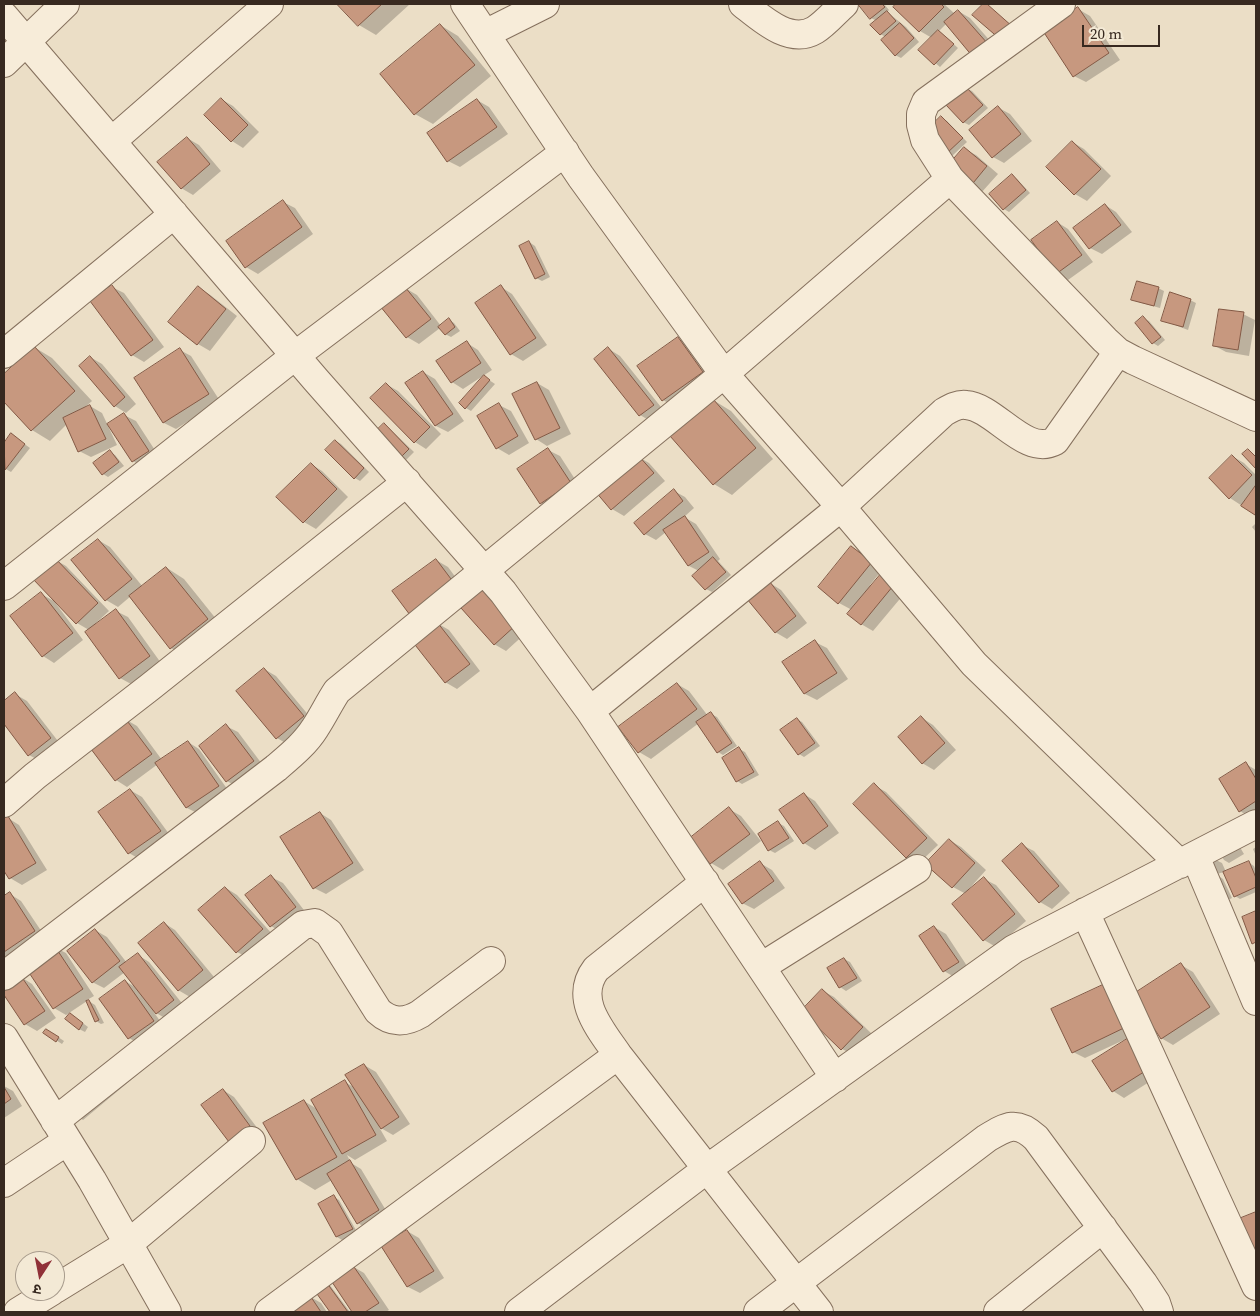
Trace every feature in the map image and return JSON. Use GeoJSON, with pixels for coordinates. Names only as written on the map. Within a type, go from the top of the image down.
{"type":"FeatureCollection","features":[{"type":"Feature","properties":{"kind":"street"},"geometry":{"type":"LineString","coordinates":[[4,63],[65,4]]}},
{"type":"Feature","properties":{"kind":"street"},"geometry":{"type":"LineString","coordinates":[[112,141],[270,4]]}},
{"type":"Feature","properties":{"kind":"street"},"geometry":{"type":"LineString","coordinates":[[465,4],[592,192],[724,374],[841,507],[974,664],[1188,860],[1256,1001]]}},
{"type":"Feature","properties":{"kind":"street"},"geometry":{"type":"LineString","coordinates":[[485,34],[545,4]]}},
{"type":"Feature","properties":{"kind":"street"},"geometry":{"type":"LineString","coordinates":[[743,4],[761,18],[787,33],[799,36],[816,29],[844,4]]}},
{"type":"Feature","properties":{"kind":"street"},"geometry":{"type":"LineString","coordinates":[[1060,4],[926,102],[921,125],[925,140],[950,179],[1118,352],[1256,417]]}},
{"type":"Feature","properties":{"kind":"street"},"geometry":{"type":"LineString","coordinates":[[4,16],[503,592],[590,711],[835,1078]]}},
{"type":"Feature","properties":{"kind":"street"},"geometry":{"type":"LineString","coordinates":[[4,586],[296,355],[565,152]]}},
{"type":"Feature","properties":{"kind":"street"},"geometry":{"type":"LineString","coordinates":[[4,976],[276,768],[300,747],[314,729],[337,691],[724,374],[950,179]]}},
{"type":"Feature","properties":{"kind":"street"},"geometry":{"type":"LineString","coordinates":[[4,354],[174,214]]}},
{"type":"Feature","properties":{"kind":"street"},"geometry":{"type":"LineString","coordinates":[[590,711],[841,507],[944,412],[957,405],[967,405],[979,410],[1028,441],[1048,445],[1055,441],[1118,352]]}},
{"type":"Feature","properties":{"kind":"street"},"geometry":{"type":"LineString","coordinates":[[4,803],[35,776],[407,482]]}},
{"type":"Feature","properties":{"kind":"street"},"geometry":{"type":"LineString","coordinates":[[519,1312],[707,1169],[1014,949],[1256,824]]}},
{"type":"Feature","properties":{"kind":"street"},"geometry":{"type":"LineString","coordinates":[[761,966],[917,869]]}},
{"type":"Feature","properties":{"kind":"street"},"geometry":{"type":"LineString","coordinates":[[705,882],[596,969],[591,976],[587,990],[588,1005],[593,1018],[618,1055],[819,1312]]}},
{"type":"Feature","properties":{"kind":"street"},"geometry":{"type":"LineString","coordinates":[[1085,912],[1256,1286]]}},
{"type":"Feature","properties":{"kind":"street"},"geometry":{"type":"LineString","coordinates":[[4,1182],[61,1131],[303,925],[315,924],[329,933],[378,1011],[383,1016],[398,1021],[420,1014],[492,961]]}},
{"type":"Feature","properties":{"kind":"street"},"geometry":{"type":"LineString","coordinates":[[4,1038],[128,1244],[166,1312]]}},
{"type":"Feature","properties":{"kind":"street"},"geometry":{"type":"LineString","coordinates":[[270,1312],[618,1055]]}},
{"type":"Feature","properties":{"kind":"street"},"geometry":{"type":"LineString","coordinates":[[758,1312],[987,1138],[1005,1127],[1016,1126],[1028,1130],[1036,1138],[1143,1283],[1156,1303],[1159,1312]]}},
{"type":"Feature","properties":{"kind":"street"},"geometry":{"type":"LineString","coordinates":[[65,1283],[128,1244],[251,1141]]}},
{"type":"Feature","properties":{"kind":"street"},"geometry":{"type":"LineString","coordinates":[[998,1312],[1103,1228]]}},
{"type":"Feature","properties":{"kind":"street"},"geometry":{"type":"LineString","coordinates":[[18,1312],[36,1301]]}},
{"type":"Feature","properties":{"kind":"building"},"geometry":{"type":"Polygon","coordinates":[[[337,4],[382,4],[358,26],[337,4]]]}},
{"type":"Feature","properties":{"kind":"building"},"geometry":{"type":"Polygon","coordinates":[[[858,4],[882,4],[885,7],[870,19],[858,4]]]}},
{"type":"Feature","properties":{"kind":"building"},"geometry":{"type":"Polygon","coordinates":[[[896,4],[941,4],[944,7],[919,32],[893,7],[896,4]]]}},
{"type":"Feature","properties":{"kind":"building"},"geometry":{"type":"Polygon","coordinates":[[[983,4],[987,4],[1013,27],[1001,40],[972,15],[983,4]]]}},
{"type":"Feature","properties":{"kind":"building"},"geometry":{"type":"Polygon","coordinates":[[[1078,7],[1109,53],[1073,77],[1043,31],[1078,7]]]}},
{"type":"Feature","properties":{"kind":"building"},"geometry":{"type":"Polygon","coordinates":[[[958,10],[988,44],[973,57],[944,22],[958,10]]]}},
{"type":"Feature","properties":{"kind":"building"},"geometry":{"type":"Polygon","coordinates":[[[887,11],[896,21],[880,35],[870,25],[887,11]]]}},
{"type":"Feature","properties":{"kind":"building"},"geometry":{"type":"Polygon","coordinates":[[[900,23],[914,38],[895,56],[881,40],[900,23]]]}},
{"type":"Feature","properties":{"kind":"building"},"geometry":{"type":"Polygon","coordinates":[[[440,24],[475,65],[414,115],[380,74],[440,24]]]}},
{"type":"Feature","properties":{"kind":"building"},"geometry":{"type":"Polygon","coordinates":[[[938,30],[954,44],[934,65],[918,50],[938,30]]]}},
{"type":"Feature","properties":{"kind":"building"},"geometry":{"type":"Polygon","coordinates":[[[966,87],[983,105],[963,123],[946,105],[966,87]]]}},
{"type":"Feature","properties":{"kind":"building"},"geometry":{"type":"Polygon","coordinates":[[[221,98],[248,125],[231,142],[204,115],[221,98]]]}},
{"type":"Feature","properties":{"kind":"building"},"geometry":{"type":"Polygon","coordinates":[[[477,99],[497,127],[447,162],[427,133],[477,99]]]}},
{"type":"Feature","properties":{"kind":"building"},"geometry":{"type":"Polygon","coordinates":[[[998,106],[1021,134],[992,158],[969,130],[998,106]]]}},
{"type":"Feature","properties":{"kind":"building"},"geometry":{"type":"Polygon","coordinates":[[[941,116],[963,138],[946,154],[925,132],[941,116]]]}},
{"type":"Feature","properties":{"kind":"building"},"geometry":{"type":"Polygon","coordinates":[[[187,137],[210,164],[181,189],[157,162],[187,137]]]}},
{"type":"Feature","properties":{"kind":"building"},"geometry":{"type":"Polygon","coordinates":[[[1072,141],[1101,169],[1074,195],[1046,167],[1072,141]]]}},
{"type":"Feature","properties":{"kind":"building"},"geometry":{"type":"Polygon","coordinates":[[[964,147],[987,166],[969,188],[946,168],[964,147]]]}},
{"type":"Feature","properties":{"kind":"building"},"geometry":{"type":"Polygon","coordinates":[[[1012,174],[1026,190],[1003,210],[989,194],[1012,174]]]}},
{"type":"Feature","properties":{"kind":"building"},"geometry":{"type":"Polygon","coordinates":[[[283,200],[302,227],[245,268],[226,241],[283,200]]]}},
{"type":"Feature","properties":{"kind":"building"},"geometry":{"type":"Polygon","coordinates":[[[1105,204],[1121,225],[1089,249],[1073,228],[1105,204]]]}},
{"type":"Feature","properties":{"kind":"building"},"geometry":{"type":"Polygon","coordinates":[[[1057,221],[1082,255],[1056,274],[1031,240],[1057,221]]]}},
{"type":"Feature","properties":{"kind":"building"},"geometry":{"type":"Polygon","coordinates":[[[529,241],[545,274],[535,279],[519,246],[529,241]]]}},
{"type":"Feature","properties":{"kind":"building"},"geometry":{"type":"Polygon","coordinates":[[[1137,281],[1159,287],[1154,306],[1131,300],[1137,281]]]}},
{"type":"Feature","properties":{"kind":"building"},"geometry":{"type":"Polygon","coordinates":[[[112,285],[153,340],[131,356],[90,301],[112,285]]]}},
{"type":"Feature","properties":{"kind":"building"},"geometry":{"type":"Polygon","coordinates":[[[501,285],[536,338],[510,355],[475,303],[501,285]]]}},
{"type":"Feature","properties":{"kind":"building"},"geometry":{"type":"Polygon","coordinates":[[[198,286],[226,309],[197,345],[168,322],[198,286]]]}},
{"type":"Feature","properties":{"kind":"building"},"geometry":{"type":"Polygon","coordinates":[[[405,287],[431,319],[406,338],[380,306],[405,287]]]}},
{"type":"Feature","properties":{"kind":"building"},"geometry":{"type":"Polygon","coordinates":[[[1170,292],[1191,299],[1183,327],[1161,321],[1170,292]]]}},
{"type":"Feature","properties":{"kind":"building"},"geometry":{"type":"Polygon","coordinates":[[[1219,309],[1244,312],[1238,350],[1213,346],[1219,309]]]}},
{"type":"Feature","properties":{"kind":"building"},"geometry":{"type":"Polygon","coordinates":[[[1143,316],[1161,337],[1152,344],[1135,323],[1143,316]]]}},
{"type":"Feature","properties":{"kind":"building"},"geometry":{"type":"Polygon","coordinates":[[[449,318],[455,327],[445,335],[438,327],[449,318]]]}},
{"type":"Feature","properties":{"kind":"building"},"geometry":{"type":"Polygon","coordinates":[[[678,337],[703,372],[662,401],[637,366],[678,337]]]}},
{"type":"Feature","properties":{"kind":"building"},"geometry":{"type":"Polygon","coordinates":[[[467,341],[481,363],[451,383],[436,361],[467,341]]]}},
{"type":"Feature","properties":{"kind":"building"},"geometry":{"type":"Polygon","coordinates":[[[34,346],[75,391],[31,431],[4,402],[4,374],[34,346]]]}},
{"type":"Feature","properties":{"kind":"building"},"geometry":{"type":"Polygon","coordinates":[[[608,347],[654,405],[639,416],[594,359],[608,347]]]}},
{"type":"Feature","properties":{"kind":"building"},"geometry":{"type":"Polygon","coordinates":[[[180,348],[209,394],[163,423],[134,378],[180,348]]]}},
{"type":"Feature","properties":{"kind":"building"},"geometry":{"type":"Polygon","coordinates":[[[90,356],[125,397],[114,407],[79,366],[90,356]]]}},
{"type":"Feature","properties":{"kind":"building"},"geometry":{"type":"Polygon","coordinates":[[[423,371],[453,414],[435,426],[405,383],[423,371]]]}},
{"type":"Feature","properties":{"kind":"building"},"geometry":{"type":"Polygon","coordinates":[[[484,375],[490,380],[465,409],[459,403],[484,375]]]}},
{"type":"Feature","properties":{"kind":"building"},"geometry":{"type":"Polygon","coordinates":[[[537,382],[560,428],[535,440],[512,394],[537,382]]]}},
{"type":"Feature","properties":{"kind":"building"},"geometry":{"type":"Polygon","coordinates":[[[386,383],[430,427],[414,443],[370,398],[386,383]]]}},
{"type":"Feature","properties":{"kind":"building"},"geometry":{"type":"Polygon","coordinates":[[[713,399],[756,448],[713,485],[670,436],[713,399]]]}},
{"type":"Feature","properties":{"kind":"building"},"geometry":{"type":"Polygon","coordinates":[[[499,403],[518,436],[496,449],[477,416],[499,403]]]}},
{"type":"Feature","properties":{"kind":"building"},"geometry":{"type":"Polygon","coordinates":[[[90,405],[106,439],[78,452],[63,418],[90,405]]]}},
{"type":"Feature","properties":{"kind":"building"},"geometry":{"type":"Polygon","coordinates":[[[124,413],[149,451],[132,462],[107,424],[124,413]]]}},
{"type":"Feature","properties":{"kind":"building"},"geometry":{"type":"Polygon","coordinates":[[[384,423],[409,449],[399,459],[374,433],[384,423]]]}},
{"type":"Feature","properties":{"kind":"building"},"geometry":{"type":"Polygon","coordinates":[[[11,433],[25,444],[5,470],[4,443],[11,433]]]}},
{"type":"Feature","properties":{"kind":"building"},"geometry":{"type":"Polygon","coordinates":[[[335,440],[364,468],[354,479],[325,450],[335,440]]]}},
{"type":"Feature","properties":{"kind":"building"},"geometry":{"type":"Polygon","coordinates":[[[548,448],[571,483],[540,504],[517,469],[548,448]]]}},
{"type":"Feature","properties":{"kind":"building"},"geometry":{"type":"Polygon","coordinates":[[[1248,449],[1256,457],[1256,469],[1242,454],[1248,449]]]}},
{"type":"Feature","properties":{"kind":"building"},"geometry":{"type":"Polygon","coordinates":[[[110,450],[119,462],[102,475],[93,463],[110,450]]]}},
{"type":"Feature","properties":{"kind":"building"},"geometry":{"type":"Polygon","coordinates":[[[637,454],[654,473],[611,510],[595,491],[637,454]]]}},
{"type":"Feature","properties":{"kind":"building"},"geometry":{"type":"Polygon","coordinates":[[[1232,455],[1252,475],[1229,499],[1209,478],[1232,455]]]}},
{"type":"Feature","properties":{"kind":"building"},"geometry":{"type":"Polygon","coordinates":[[[311,463],[337,489],[303,523],[276,497],[311,463]]]}},
{"type":"Feature","properties":{"kind":"building"},"geometry":{"type":"Polygon","coordinates":[[[1256,485],[1256,513],[1255,515],[1241,506],[1256,485]]]}},
{"type":"Feature","properties":{"kind":"building"},"geometry":{"type":"Polygon","coordinates":[[[674,489],[683,501],[644,535],[634,523],[674,489]]]}},
{"type":"Feature","properties":{"kind":"building"},"geometry":{"type":"Polygon","coordinates":[[[685,516],[709,552],[688,566],[663,530],[685,516]]]}},
{"type":"Feature","properties":{"kind":"building"},"geometry":{"type":"Polygon","coordinates":[[[98,539],[132,579],[105,601],[71,560],[98,539]]]}},
{"type":"Feature","properties":{"kind":"building"},"geometry":{"type":"Polygon","coordinates":[[[851,546],[872,562],[838,604],[818,587],[851,546]]]}},
{"type":"Feature","properties":{"kind":"building"},"geometry":{"type":"Polygon","coordinates":[[[54,557],[98,603],[76,624],[32,578],[54,557]]]}},
{"type":"Feature","properties":{"kind":"building"},"geometry":{"type":"Polygon","coordinates":[[[713,557],[726,572],[705,590],[692,576],[713,557]]]}},
{"type":"Feature","properties":{"kind":"building"},"geometry":{"type":"Polygon","coordinates":[[[436,559],[454,583],[410,615],[392,591],[436,559]]]}},
{"type":"Feature","properties":{"kind":"building"},"geometry":{"type":"Polygon","coordinates":[[[166,567],[208,619],[170,649],[129,596],[166,567]]]}},
{"type":"Feature","properties":{"kind":"building"},"geometry":{"type":"Polygon","coordinates":[[[880,575],[893,586],[861,625],[847,614],[880,575]]]}},
{"type":"Feature","properties":{"kind":"building"},"geometry":{"type":"Polygon","coordinates":[[[770,582],[796,616],[775,633],[747,599],[770,582]]]}},
{"type":"Feature","properties":{"kind":"building"},"geometry":{"type":"Polygon","coordinates":[[[483,588],[516,625],[494,645],[461,608],[483,588]]]}},
{"type":"Feature","properties":{"kind":"building"},"geometry":{"type":"Polygon","coordinates":[[[41,592],[73,633],[42,657],[10,616],[41,592]]]}},
{"type":"Feature","properties":{"kind":"building"},"geometry":{"type":"Polygon","coordinates":[[[116,609],[150,656],[119,679],[85,632],[116,609]]]}},
{"type":"Feature","properties":{"kind":"building"},"geometry":{"type":"Polygon","coordinates":[[[437,622],[470,664],[445,683],[412,641],[437,622]]]}},
{"type":"Feature","properties":{"kind":"building"},"geometry":{"type":"Polygon","coordinates":[[[815,640],[837,673],[804,694],[782,662],[815,640]]]}},
{"type":"Feature","properties":{"kind":"building"},"geometry":{"type":"Polygon","coordinates":[[[264,668],[304,716],[276,739],[236,691],[264,668]]]}},
{"type":"Feature","properties":{"kind":"building"},"geometry":{"type":"Polygon","coordinates":[[[677,683],[697,709],[638,753],[618,727],[677,683]]]}},
{"type":"Feature","properties":{"kind":"building"},"geometry":{"type":"Polygon","coordinates":[[[15,692],[51,738],[28,756],[4,724],[4,701],[15,692]]]}},
{"type":"Feature","properties":{"kind":"building"},"geometry":{"type":"Polygon","coordinates":[[[711,712],[732,743],[717,753],[696,722],[711,712]]]}},
{"type":"Feature","properties":{"kind":"building"},"geometry":{"type":"Polygon","coordinates":[[[921,716],[945,743],[922,764],[898,737],[921,716]]]}},
{"type":"Feature","properties":{"kind":"building"},"geometry":{"type":"Polygon","coordinates":[[[125,718],[152,754],[115,781],[88,745],[125,718]]]}},
{"type":"Feature","properties":{"kind":"building"},"geometry":{"type":"Polygon","coordinates":[[[797,718],[815,743],[798,755],[780,730],[797,718]]]}},
{"type":"Feature","properties":{"kind":"building"},"geometry":{"type":"Polygon","coordinates":[[[226,724],[254,761],[226,782],[199,746],[226,724]]]}},
{"type":"Feature","properties":{"kind":"building"},"geometry":{"type":"Polygon","coordinates":[[[188,741],[219,786],[186,808],[155,763],[188,741]]]}},
{"type":"Feature","properties":{"kind":"building"},"geometry":{"type":"Polygon","coordinates":[[[739,747],[754,772],[736,782],[722,758],[739,747]]]}},
{"type":"Feature","properties":{"kind":"building"},"geometry":{"type":"Polygon","coordinates":[[[1246,762],[1256,779],[1256,801],[1239,812],[1219,779],[1246,762]]]}},
{"type":"Feature","properties":{"kind":"building"},"geometry":{"type":"Polygon","coordinates":[[[874,783],[927,838],[906,858],[853,804],[874,783]]]}},
{"type":"Feature","properties":{"kind":"building"},"geometry":{"type":"Polygon","coordinates":[[[130,789],[161,831],[128,854],[98,812],[130,789]]]}},
{"type":"Feature","properties":{"kind":"building"},"geometry":{"type":"Polygon","coordinates":[[[804,793],[828,826],[803,844],[779,810],[804,793]]]}},
{"type":"Feature","properties":{"kind":"building"},"geometry":{"type":"Polygon","coordinates":[[[729,807],[750,834],[710,864],[690,838],[729,807]]]}},
{"type":"Feature","properties":{"kind":"building"},"geometry":{"type":"Polygon","coordinates":[[[320,812],[353,863],[313,889],[280,837],[320,812]]]}},
{"type":"Feature","properties":{"kind":"building"},"geometry":{"type":"Polygon","coordinates":[[[8,816],[36,863],[9,879],[4,871],[4,819],[8,816]]]}},
{"type":"Feature","properties":{"kind":"building"},"geometry":{"type":"Polygon","coordinates":[[[778,821],[789,838],[768,851],[758,834],[778,821]]]}},
{"type":"Feature","properties":{"kind":"building"},"geometry":{"type":"Polygon","coordinates":[[[949,839],[975,863],[952,888],[925,864],[949,839]]]}},
{"type":"Feature","properties":{"kind":"building"},"geometry":{"type":"Polygon","coordinates":[[[1022,843],[1059,886],[1039,903],[1002,861],[1022,843]]]}},
{"type":"Feature","properties":{"kind":"building"},"geometry":{"type":"Polygon","coordinates":[[[760,861],[774,881],[742,904],[728,884],[760,861]]]}},
{"type":"Feature","properties":{"kind":"building"},"geometry":{"type":"Polygon","coordinates":[[[1249,861],[1256,878],[1256,887],[1234,897],[1223,872],[1249,861]]]}},
{"type":"Feature","properties":{"kind":"building"},"geometry":{"type":"Polygon","coordinates":[[[271,875],[296,907],[270,927],[245,895],[271,875]]]}},
{"type":"Feature","properties":{"kind":"building"},"geometry":{"type":"Polygon","coordinates":[[[984,877],[1015,914],[983,941],[952,904],[984,877]]]}},
{"type":"Feature","properties":{"kind":"building"},"geometry":{"type":"Polygon","coordinates":[[[225,887],[263,929],[236,953],[198,910],[225,887]]]}},
{"type":"Feature","properties":{"kind":"building"},"geometry":{"type":"Polygon","coordinates":[[[10,892],[35,931],[4,952],[4,896],[10,892]]]}},
{"type":"Feature","properties":{"kind":"building"},"geometry":{"type":"Polygon","coordinates":[[[1256,911],[1256,942],[1252,944],[1242,917],[1256,911]]]}},
{"type":"Feature","properties":{"kind":"building"},"geometry":{"type":"Polygon","coordinates":[[[164,922],[203,970],[178,991],[138,943],[164,922]]]}},
{"type":"Feature","properties":{"kind":"building"},"geometry":{"type":"Polygon","coordinates":[[[934,926],[959,962],[943,972],[919,936],[934,926]]]}},
{"type":"Feature","properties":{"kind":"building"},"geometry":{"type":"Polygon","coordinates":[[[95,929],[120,961],[92,983],[67,951],[95,929]]]}},
{"type":"Feature","properties":{"kind":"building"},"geometry":{"type":"Polygon","coordinates":[[[54,945],[83,989],[53,1009],[24,965],[54,945]]]}},
{"type":"Feature","properties":{"kind":"building"},"geometry":{"type":"Polygon","coordinates":[[[138,953],[174,1000],[156,1014],[119,967],[138,953]]]}},
{"type":"Feature","properties":{"kind":"building"},"geometry":{"type":"Polygon","coordinates":[[[844,958],[857,978],[839,988],[827,968],[844,958]]]}},
{"type":"Feature","properties":{"kind":"building"},"geometry":{"type":"Polygon","coordinates":[[[1181,963],[1210,1007],[1161,1039],[1132,995],[1181,963]]]}},
{"type":"Feature","properties":{"kind":"building"},"geometry":{"type":"Polygon","coordinates":[[[21,976],[45,1011],[24,1025],[4,995],[4,987],[21,976]]]}},
{"type":"Feature","properties":{"kind":"building"},"geometry":{"type":"Polygon","coordinates":[[[125,980],[154,1021],[128,1039],[99,999],[125,980]]]}},
{"type":"Feature","properties":{"kind":"building"},"geometry":{"type":"Polygon","coordinates":[[[1107,983],[1128,1026],[1072,1053],[1051,1009],[1107,983]]]}},
{"type":"Feature","properties":{"kind":"building"},"geometry":{"type":"Polygon","coordinates":[[[822,989],[863,1027],[841,1050],[801,1011],[822,989]]]}},
{"type":"Feature","properties":{"kind":"building"},"geometry":{"type":"Polygon","coordinates":[[[89,1000],[99,1020],[95,1022],[86,1001],[89,1000]]]}},
{"type":"Feature","properties":{"kind":"building"},"geometry":{"type":"Polygon","coordinates":[[[70,1013],[83,1023],[79,1030],[65,1019],[70,1013]]]}},
{"type":"Feature","properties":{"kind":"building"},"geometry":{"type":"Polygon","coordinates":[[[46,1029],[59,1037],[56,1042],[43,1033],[46,1029]]]}},
{"type":"Feature","properties":{"kind":"building"},"geometry":{"type":"Polygon","coordinates":[[[1127,1039],[1147,1070],[1112,1092],[1092,1061],[1127,1039]]]}},
{"type":"Feature","properties":{"kind":"building"},"geometry":{"type":"Polygon","coordinates":[[[364,1064],[399,1117],[381,1129],[345,1075],[364,1064]]]}},
{"type":"Feature","properties":{"kind":"building"},"geometry":{"type":"Polygon","coordinates":[[[345,1080],[376,1135],[342,1154],[311,1100],[345,1080]]]}},
{"type":"Feature","properties":{"kind":"building"},"geometry":{"type":"Polygon","coordinates":[[[4,1087],[11,1099],[4,1104],[4,1087]]]}},
{"type":"Feature","properties":{"kind":"building"},"geometry":{"type":"Polygon","coordinates":[[[223,1089],[250,1126],[229,1142],[201,1105],[223,1089]]]}},
{"type":"Feature","properties":{"kind":"building"},"geometry":{"type":"Polygon","coordinates":[[[304,1100],[337,1157],[296,1180],[263,1123],[304,1100]]]}},
{"type":"Feature","properties":{"kind":"building"},"geometry":{"type":"Polygon","coordinates":[[[350,1160],[379,1210],[357,1224],[327,1174],[350,1160]]]}},
{"type":"Feature","properties":{"kind":"building"},"geometry":{"type":"Polygon","coordinates":[[[334,1195],[353,1229],[336,1237],[318,1204],[334,1195]]]}},
{"type":"Feature","properties":{"kind":"building"},"geometry":{"type":"Polygon","coordinates":[[[1256,1212],[1256,1265],[1236,1220],[1256,1212]]]}},
{"type":"Feature","properties":{"kind":"building"},"geometry":{"type":"Polygon","coordinates":[[[407,1230],[434,1271],[407,1287],[381,1246],[407,1230]]]}},
{"type":"Feature","properties":{"kind":"building"},"geometry":{"type":"Polygon","coordinates":[[[352,1264],[379,1303],[365,1312],[352,1312],[330,1279],[352,1264]]]}},
{"type":"Feature","properties":{"kind":"building"},"geometry":{"type":"Polygon","coordinates":[[[324,1279],[348,1312],[330,1312],[312,1287],[324,1279]]]}},
{"type":"Feature","properties":{"kind":"building"},"geometry":{"type":"Polygon","coordinates":[[[309,1294],[321,1312],[293,1312],[289,1307],[309,1294]]]}}]}
